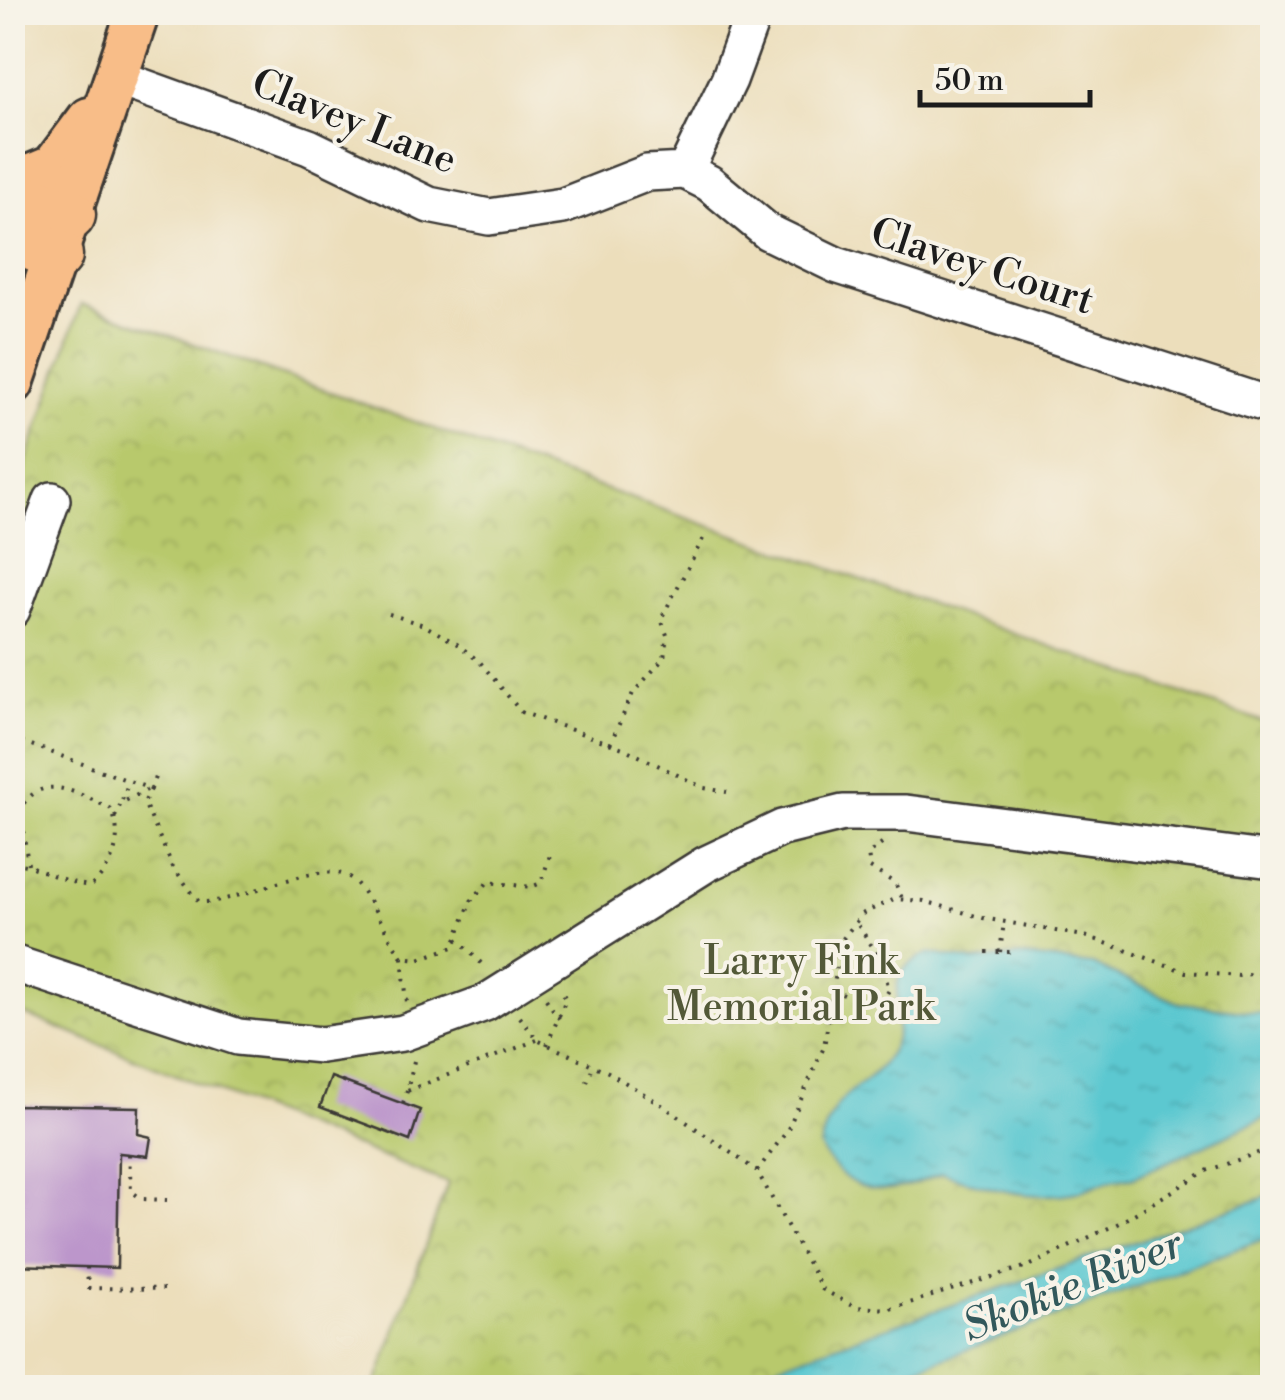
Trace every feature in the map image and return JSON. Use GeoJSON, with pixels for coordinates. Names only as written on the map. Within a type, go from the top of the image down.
{"type":"FeatureCollection","features":[{"type":"Feature","properties":{"kind":"highway"},"geometry":{"type":"LineString","coordinates":[[12,196],[46,236]]}},
{"type":"Feature","properties":{"kind":"main road"},"geometry":{"type":"LineString","coordinates":[[12,382],[46,236],[114,79],[138,12]]}},
{"type":"Feature","properties":{"kind":"main road"},"geometry":{"type":"LineString","coordinates":[[12,184],[53,167],[114,79]]}},
{"type":"Feature","properties":{"kind":"street"},"geometry":{"type":"LineString","coordinates":[[686,171],[730,80],[754,12]]}},
{"type":"Feature","properties":{"kind":"street","name":"Clavey Lane"},"geometry":{"type":"LineString","coordinates":[[114,79],[309,147],[429,205],[489,217],[563,206],[646,173],[686,171]]}},
{"type":"Feature","properties":{"kind":"street","name":"Clavey Court"},"geometry":{"type":"LineString","coordinates":[[686,171],[709,182],[768,232],[836,265],[1272,406]]}},
{"type":"Feature","properties":{"kind":"street"},"geometry":{"type":"LineString","coordinates":[[12,610],[52,500]]}},
{"type":"Feature","properties":{"kind":"street"},"geometry":{"type":"LineString","coordinates":[[12,964],[238,1037],[321,1045],[403,1033],[503,993],[706,864],[782,828],[844,813],[906,813],[1272,860]]}},
{"type":"Feature","properties":{"kind":"path"},"geometry":{"type":"LineString","coordinates":[[610,744],[633,694],[664,658],[667,635],[661,619],[705,535]]}},
{"type":"Feature","properties":{"kind":"path"},"geometry":{"type":"LineString","coordinates":[[389,614],[424,625],[456,644],[480,662],[522,712],[610,744],[704,788],[727,792]]}},
{"type":"Feature","properties":{"kind":"path"},"geometry":{"type":"LineString","coordinates":[[12,750],[15,739],[150,789]]}},
{"type":"Feature","properties":{"kind":"path"},"geometry":{"type":"LineString","coordinates":[[156,774],[144,803],[172,867],[199,902],[220,903],[325,870],[346,872],[402,957],[436,954],[453,947],[472,902],[488,882],[531,888],[541,883],[551,852]]}},
{"type":"Feature","properties":{"kind":"path"},"geometry":{"type":"LineString","coordinates":[[115,817],[130,781]]}},
{"type":"Feature","properties":{"kind":"path"},"geometry":{"type":"LineString","coordinates":[[12,863],[28,864],[64,883],[90,886],[106,874],[119,836],[110,808],[78,792],[45,788],[27,797],[20,809],[28,864]]}},
{"type":"Feature","properties":{"kind":"path"},"geometry":{"type":"LineString","coordinates":[[121,802],[150,789]]}},
{"type":"Feature","properties":{"kind":"path"},"geometry":{"type":"LineString","coordinates":[[885,843],[868,854],[870,868],[895,883],[903,900]]}},
{"type":"Feature","properties":{"kind":"path"},"geometry":{"type":"LineString","coordinates":[[758,1171],[806,1094],[824,1048],[842,941],[862,914],[903,900],[1088,937],[1186,972],[1239,976],[1272,970]]}},
{"type":"Feature","properties":{"kind":"path"},"geometry":{"type":"LineString","coordinates":[[832,990],[863,1002],[882,1002],[889,990],[882,962],[856,922]]}},
{"type":"Feature","properties":{"kind":"path"},"geometry":{"type":"LineString","coordinates":[[1000,952],[1004,922]]}},
{"type":"Feature","properties":{"kind":"path"},"geometry":{"type":"LineString","coordinates":[[457,939],[483,964],[537,1040],[659,1102],[758,1171],[822,1289],[855,1307],[890,1309],[1031,1265],[1119,1223],[1206,1171],[1272,1148]]}},
{"type":"Feature","properties":{"kind":"path"},"geometry":{"type":"LineString","coordinates":[[986,952],[1016,952]]}},
{"type":"Feature","properties":{"kind":"path"},"geometry":{"type":"LineString","coordinates":[[546,966],[566,999],[547,1045]]}},
{"type":"Feature","properties":{"kind":"path"},"geometry":{"type":"LineString","coordinates":[[587,1082],[593,1066]]}},
{"type":"Feature","properties":{"kind":"path"},"geometry":{"type":"LineString","coordinates":[[403,1104],[407,1091]]}},
{"type":"Feature","properties":{"kind":"path"},"geometry":{"type":"LineString","coordinates":[[129,1154],[131,1190],[142,1199],[166,1200]]}},
{"type":"Feature","properties":{"kind":"path"},"geometry":{"type":"LineString","coordinates":[[87,1267],[88,1288],[166,1289]]}},
{"type":"Feature","properties":{"kind":"green space","name":"Larry Fink Memorial Park"},"geometry":{"type":"Polygon","coordinates":[[[81,304],[1272,725],[1272,1387],[375,1387],[448,1183],[13,1010],[13,499],[81,304]]]}},
{"type":"Feature","properties":{"kind":"water"},"geometry":{"type":"Polygon","coordinates":[[[930,953],[972,961],[1022,956],[1093,965],[1179,1003],[1266,1014],[1272,1020],[1272,1115],[1132,1178],[1072,1193],[1022,1194],[942,1173],[888,1189],[858,1185],[832,1165],[820,1147],[835,1109],[873,1074],[891,1050],[897,1034],[898,982],[903,972],[930,953]]]}},
{"type":"Feature","properties":{"kind":"water","name":"Skokie River"},"geometry":{"type":"Polygon","coordinates":[[[1272,1195],[1272,1236],[867,1387],[714,1387],[1272,1195]]]}},
{"type":"Feature","properties":{"kind":"building"},"geometry":{"type":"Polygon","coordinates":[[[331,1077],[420,1110],[410,1141],[320,1107],[331,1077]]]}},
{"type":"Feature","properties":{"kind":"building"},"geometry":{"type":"Polygon","coordinates":[[[12,1105],[139,1107],[138,1134],[151,1137],[148,1156],[119,1153],[117,1268],[12,1265],[12,1105]]]}}]}
